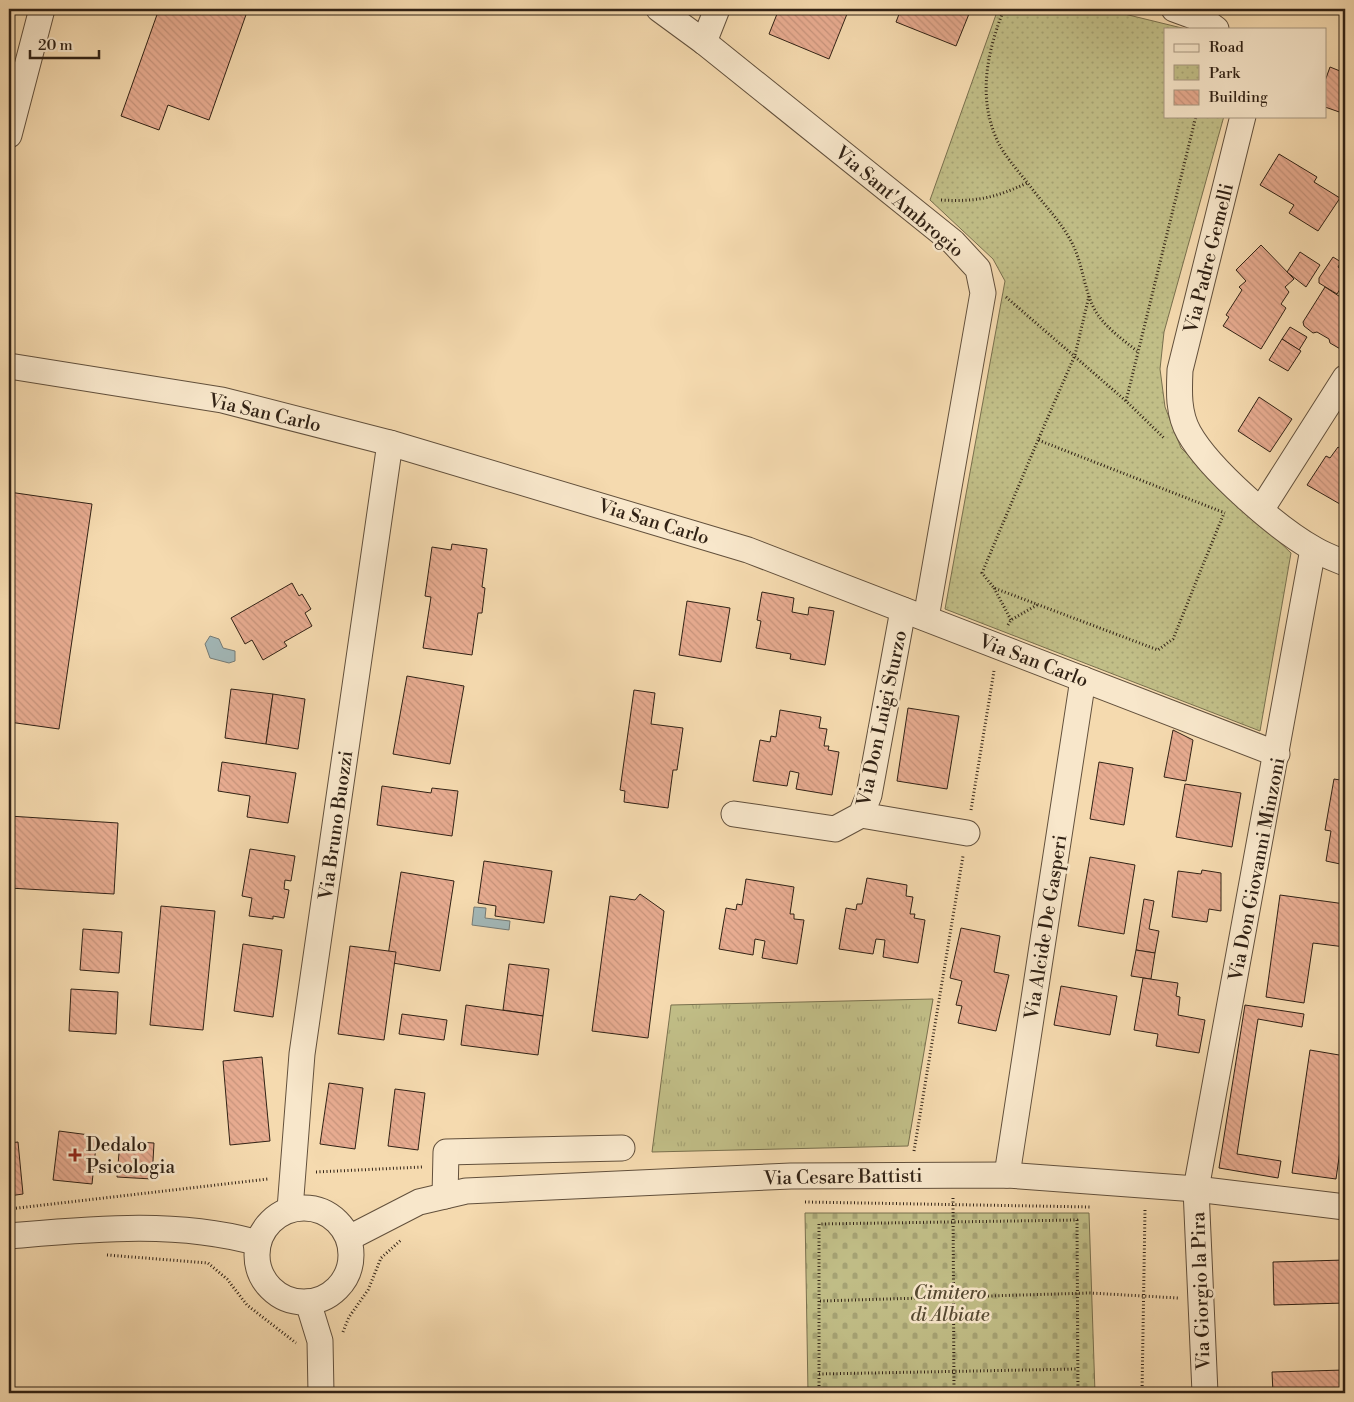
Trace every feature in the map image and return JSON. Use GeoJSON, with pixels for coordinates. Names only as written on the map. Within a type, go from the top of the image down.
{"type":"FeatureCollection","features":[{"type":"Feature","properties":{"kind":"street"},"geometry":{"type":"LineString","coordinates":[[9,135],[42,9]]}},
{"type":"Feature","properties":{"kind":"street","name":"Via Sant'Ambrogio"},"geometry":{"type":"LineString","coordinates":[[659,9],[704,42],[912,207],[953,242],[978,269],[983,293],[914,614]]}},
{"type":"Feature","properties":{"kind":"street"},"geometry":{"type":"LineString","coordinates":[[704,42],[717,9]]}},
{"type":"Feature","properties":{"kind":"street"},"geometry":{"type":"LineString","coordinates":[[1174,9],[1204,20],[1215,28]]}},
{"type":"Feature","properties":{"kind":"street","name":"Via Padre Gemelli"},"geometry":{"type":"LineString","coordinates":[[1243,118],[1180,370],[1179,401],[1188,432],[1204,456],[1260,510],[1313,549],[1345,563]]}},
{"type":"Feature","properties":{"kind":"street","name":"Via San Carlo"},"geometry":{"type":"LineString","coordinates":[[9,366],[222,400],[390,443],[748,550],[1277,754]]}},
{"type":"Feature","properties":{"kind":"street"},"geometry":{"type":"LineString","coordinates":[[1260,510],[1345,378]]}},
{"type":"Feature","properties":{"kind":"street","name":"Via Bruno Buozzi"},"geometry":{"type":"LineString","coordinates":[[290,1209],[302,1054],[390,443]]}},
{"type":"Feature","properties":{"kind":"street","name":"Via Don Giovanni Minzoni"},"geometry":{"type":"LineString","coordinates":[[1196,1189],[1313,549]]}},
{"type":"Feature","properties":{"kind":"street","name":"Via Don Luigi Sturzo"},"geometry":{"type":"LineString","coordinates":[[734,814],[835,829],[861,815],[869,795],[914,614]]}},
{"type":"Feature","properties":{"kind":"street","name":"Via Alcide De Gasperi"},"geometry":{"type":"LineString","coordinates":[[1008,1175],[1083,679]]}},
{"type":"Feature","properties":{"kind":"street"},"geometry":{"type":"LineString","coordinates":[[861,815],[967,833]]}},
{"type":"Feature","properties":{"kind":"street"},"geometry":{"type":"LineString","coordinates":[[445,1196],[446,1152],[622,1148]]}},
{"type":"Feature","properties":{"kind":"street","name":"Via Cesare Battisti"},"geometry":{"type":"LineString","coordinates":[[349,1238],[419,1202],[466,1191],[791,1176],[1008,1175],[1146,1197],[1196,1189],[1345,1207]]}},
{"type":"Feature","properties":{"kind":"street","name":"Via Giorgio la Pira"},"geometry":{"type":"LineString","coordinates":[[1196,1189],[1205,1393]]}},
{"type":"Feature","properties":{"kind":"street"},"geometry":{"type":"LineString","coordinates":[[308,1207],[324,1211],[340,1224],[349,1238],[351,1262],[346,1278],[336,1291],[322,1299],[308,1302],[287,1300],[268,1286],[258,1270],[256,1259],[258,1243],[264,1228],[275,1216],[290,1209],[308,1207]]}},
{"type":"Feature","properties":{"kind":"street"},"geometry":{"type":"LineString","coordinates":[[9,1236],[111,1227],[224,1235],[258,1243]]}},
{"type":"Feature","properties":{"kind":"street"},"geometry":{"type":"LineString","coordinates":[[308,1302],[320,1341],[321,1393]]}},
{"type":"Feature","properties":{"kind":"path"},"geometry":{"type":"LineString","coordinates":[[1004,9],[991,43],[986,71],[987,106],[998,142],[1072,242],[1082,266],[1089,295],[1097,314],[1112,331],[1137,351]]}},
{"type":"Feature","properties":{"kind":"path"},"geometry":{"type":"LineString","coordinates":[[1126,401],[1195,118]]}},
{"type":"Feature","properties":{"kind":"path"},"geometry":{"type":"LineString","coordinates":[[912,207],[930,200],[970,202],[1000,196],[1027,183]]}},
{"type":"Feature","properties":{"kind":"path"},"geometry":{"type":"LineString","coordinates":[[983,293],[1002,295],[1075,355],[1168,442]]}},
{"type":"Feature","properties":{"kind":"path"},"geometry":{"type":"LineString","coordinates":[[1011,620],[994,588],[982,573],[1075,355],[1089,295]]}},
{"type":"Feature","properties":{"kind":"path"},"geometry":{"type":"LineString","coordinates":[[1038,440],[1224,513],[1260,510]]}},
{"type":"Feature","properties":{"kind":"path"},"geometry":{"type":"LineString","coordinates":[[994,588],[1158,650],[1173,639],[1224,513]]}},
{"type":"Feature","properties":{"kind":"path"},"geometry":{"type":"LineString","coordinates":[[914,1151],[998,647],[1011,620],[1037,605]]}},
{"type":"Feature","properties":{"kind":"path"},"geometry":{"type":"LineString","coordinates":[[953,1175],[954,1393]]}},
{"type":"Feature","properties":{"kind":"path"},"geometry":{"type":"LineString","coordinates":[[1136,1208],[1146,1197]]}},
{"type":"Feature","properties":{"kind":"path"},"geometry":{"type":"LineString","coordinates":[[1146,1197],[1154,1209]]}},
{"type":"Feature","properties":{"kind":"path"},"geometry":{"type":"LineString","coordinates":[[1142,1393],[1146,1197]]}},
{"type":"Feature","properties":{"kind":"path"},"geometry":{"type":"LineString","coordinates":[[796,1202],[1097,1208]]}},
{"type":"Feature","properties":{"kind":"path"},"geometry":{"type":"LineString","coordinates":[[819,1393],[819,1224],[1077,1220],[1079,1293],[1078,1393]]}},
{"type":"Feature","properties":{"kind":"path"},"geometry":{"type":"LineString","coordinates":[[99,1254],[208,1263],[227,1279],[247,1305],[294,1343],[320,1341],[342,1334],[349,1317],[368,1290],[382,1258],[406,1235]]}},
{"type":"Feature","properties":{"kind":"path"},"geometry":{"type":"LineString","coordinates":[[820,1301],[1079,1293],[1201,1299]]}},
{"type":"Feature","properties":{"kind":"path"},"geometry":{"type":"LineString","coordinates":[[819,1374],[1077,1369]]}},
{"type":"Feature","properties":{"kind":"green space"},"geometry":{"type":"Polygon","coordinates":[[[998,9],[1104,9],[1182,28],[1164,28],[1164,118],[1223,118],[1164,332],[1160,369],[1165,407],[1181,448],[1291,553],[1260,731],[945,609],[1005,281],[993,259],[930,200],[998,9]]]}},
{"type":"Feature","properties":{"kind":"green space"},"geometry":{"type":"Polygon","coordinates":[[[933,999],[908,1146],[652,1152],[671,1005],[933,999]]]}},
{"type":"Feature","properties":{"kind":"green space","name":"Cimitero di Albiate"},"geometry":{"type":"Polygon","coordinates":[[[805,1213],[1089,1213],[1095,1393],[808,1393],[805,1213]]]}},
{"type":"Feature","properties":{"kind":"shaded area"},"geometry":{"type":"Polygon","coordinates":[[[210,636],[219,639],[223,648],[235,651],[235,661],[229,663],[210,658],[205,644],[210,636]]]}},
{"type":"Feature","properties":{"kind":"shaded area"},"geometry":{"type":"Polygon","coordinates":[[[474,907],[486,908],[485,918],[510,921],[509,930],[472,925],[474,907]]]}},
{"type":"Feature","properties":{"kind":"building"},"geometry":{"type":"Polygon","coordinates":[[[9,9],[13,9],[9,28],[9,9]]]}},
{"type":"Feature","properties":{"kind":"building"},"geometry":{"type":"Polygon","coordinates":[[[159,9],[248,9],[209,120],[168,105],[159,130],[121,116],[159,9]]]}},
{"type":"Feature","properties":{"kind":"building"},"geometry":{"type":"Polygon","coordinates":[[[779,9],[849,9],[829,59],[769,34],[779,9]]]}},
{"type":"Feature","properties":{"kind":"building"},"geometry":{"type":"Polygon","coordinates":[[[901,9],[971,9],[956,46],[896,22],[901,9]]]}},
{"type":"Feature","properties":{"kind":"building"},"geometry":{"type":"Polygon","coordinates":[[[1330,67],[1345,73],[1345,114],[1326,107],[1326,78],[1330,67]]]}},
{"type":"Feature","properties":{"kind":"building"},"geometry":{"type":"Polygon","coordinates":[[[1279,154],[1317,177],[1314,182],[1340,198],[1318,231],[1289,213],[1294,205],[1260,185],[1279,154]]]}},
{"type":"Feature","properties":{"kind":"building"},"geometry":{"type":"Polygon","coordinates":[[[1261,245],[1294,279],[1285,287],[1289,292],[1281,304],[1286,308],[1261,349],[1223,326],[1229,317],[1226,315],[1242,290],[1239,287],[1246,281],[1236,270],[1261,245]]]}},
{"type":"Feature","properties":{"kind":"building"},"geometry":{"type":"Polygon","coordinates":[[[1300,252],[1320,265],[1306,287],[1287,272],[1300,252]]]}},
{"type":"Feature","properties":{"kind":"building"},"geometry":{"type":"Polygon","coordinates":[[[1333,257],[1341,262],[1338,267],[1345,272],[1345,281],[1337,294],[1319,283],[1319,278],[1333,257]]]}},
{"type":"Feature","properties":{"kind":"building"},"geometry":{"type":"Polygon","coordinates":[[[1325,287],[1345,300],[1345,349],[1342,350],[1330,343],[1329,339],[1317,332],[1313,333],[1304,326],[1303,322],[1325,287]]]}},
{"type":"Feature","properties":{"kind":"building"},"geometry":{"type":"Polygon","coordinates":[[[1290,327],[1307,337],[1299,350],[1282,339],[1290,327]]]}},
{"type":"Feature","properties":{"kind":"building"},"geometry":{"type":"Polygon","coordinates":[[[1282,339],[1301,351],[1288,371],[1269,360],[1282,339]]]}},
{"type":"Feature","properties":{"kind":"building"},"geometry":{"type":"Polygon","coordinates":[[[1259,397],[1292,419],[1270,452],[1238,431],[1259,397]]]}},
{"type":"Feature","properties":{"kind":"building"},"geometry":{"type":"Polygon","coordinates":[[[1338,447],[1345,452],[1345,507],[1307,485],[1326,456],[1330,458],[1338,447]]]}},
{"type":"Feature","properties":{"kind":"building"},"geometry":{"type":"Polygon","coordinates":[[[9,492],[92,504],[59,729],[9,722],[9,492]]]}},
{"type":"Feature","properties":{"kind":"building"},"geometry":{"type":"Polygon","coordinates":[[[452,544],[487,549],[482,587],[485,588],[482,613],[478,613],[472,655],[423,648],[431,597],[425,596],[432,547],[451,550],[452,544]]]}},
{"type":"Feature","properties":{"kind":"building"},"geometry":{"type":"Polygon","coordinates":[[[292,583],[299,596],[302,594],[311,609],[305,613],[312,626],[284,642],[287,646],[263,660],[252,640],[245,644],[231,618],[292,583]]]}},
{"type":"Feature","properties":{"kind":"building"},"geometry":{"type":"Polygon","coordinates":[[[762,592],[794,598],[792,612],[808,615],[809,607],[834,611],[825,665],[790,659],[791,654],[756,648],[761,621],[757,620],[762,592]]]}},
{"type":"Feature","properties":{"kind":"building"},"geometry":{"type":"Polygon","coordinates":[[[687,601],[730,608],[721,662],[679,655],[687,601]]]}},
{"type":"Feature","properties":{"kind":"building"},"geometry":{"type":"Polygon","coordinates":[[[407,676],[464,686],[450,764],[393,754],[407,676]]]}},
{"type":"Feature","properties":{"kind":"building"},"geometry":{"type":"Polygon","coordinates":[[[231,689],[273,694],[266,744],[225,738],[231,689]]]}},
{"type":"Feature","properties":{"kind":"building"},"geometry":{"type":"Polygon","coordinates":[[[634,690],[655,693],[651,724],[683,728],[677,770],[673,770],[668,808],[624,802],[625,791],[620,790],[634,690]]]}},
{"type":"Feature","properties":{"kind":"building"},"geometry":{"type":"Polygon","coordinates":[[[273,694],[305,699],[298,749],[266,744],[273,694]]]}},
{"type":"Feature","properties":{"kind":"building"},"geometry":{"type":"Polygon","coordinates":[[[908,708],[959,716],[947,789],[897,781],[908,708]]]}},
{"type":"Feature","properties":{"kind":"building"},"geometry":{"type":"Polygon","coordinates":[[[780,710],[821,717],[819,728],[827,729],[824,746],[829,746],[828,750],[839,752],[832,795],[796,789],[799,773],[790,771],[787,786],[753,781],[760,740],[770,742],[771,736],[776,737],[780,710]]]}},
{"type":"Feature","properties":{"kind":"building"},"geometry":{"type":"Polygon","coordinates":[[[1173,730],[1193,740],[1186,781],[1164,777],[1173,730]]]}},
{"type":"Feature","properties":{"kind":"building"},"geometry":{"type":"Polygon","coordinates":[[[1345,748],[1345,865],[1326,861],[1331,831],[1325,830],[1334,779],[1340,780],[1345,748]]]}},
{"type":"Feature","properties":{"kind":"building"},"geometry":{"type":"Polygon","coordinates":[[[222,762],[296,773],[288,823],[247,817],[250,796],[218,791],[222,762]]]}},
{"type":"Feature","properties":{"kind":"building"},"geometry":{"type":"Polygon","coordinates":[[[1099,762],[1133,768],[1124,825],[1090,819],[1099,762]]]}},
{"type":"Feature","properties":{"kind":"building"},"geometry":{"type":"Polygon","coordinates":[[[1185,784],[1241,793],[1232,847],[1176,837],[1185,784]]]}},
{"type":"Feature","properties":{"kind":"building"},"geometry":{"type":"Polygon","coordinates":[[[382,786],[431,793],[432,788],[458,791],[452,836],[377,825],[382,786]]]}},
{"type":"Feature","properties":{"kind":"building"},"geometry":{"type":"Polygon","coordinates":[[[9,816],[118,823],[114,894],[9,888],[9,816]]]}},
{"type":"Feature","properties":{"kind":"building"},"geometry":{"type":"Polygon","coordinates":[[[250,849],[295,856],[291,881],[285,880],[284,889],[289,890],[284,918],[273,916],[273,919],[249,916],[252,898],[242,896],[250,849]]]}},
{"type":"Feature","properties":{"kind":"building"},"geometry":{"type":"Polygon","coordinates":[[[1090,857],[1135,865],[1124,934],[1078,926],[1090,857]]]}},
{"type":"Feature","properties":{"kind":"building"},"geometry":{"type":"Polygon","coordinates":[[[484,861],[552,871],[544,923],[495,916],[496,906],[478,903],[484,861]]]}},
{"type":"Feature","properties":{"kind":"building"},"geometry":{"type":"Polygon","coordinates":[[[1202,870],[1221,873],[1221,911],[1209,909],[1207,922],[1172,917],[1178,871],[1201,874],[1202,870]]]}},
{"type":"Feature","properties":{"kind":"building"},"geometry":{"type":"Polygon","coordinates":[[[401,872],[454,881],[440,971],[387,962],[401,872]]]}},
{"type":"Feature","properties":{"kind":"building"},"geometry":{"type":"Polygon","coordinates":[[[867,878],[907,885],[906,896],[913,897],[910,914],[915,914],[914,918],[925,920],[918,963],[883,957],[885,940],[876,939],[873,954],[839,949],[846,908],[856,910],[857,904],[862,904],[867,878]]]}},
{"type":"Feature","properties":{"kind":"building"},"geometry":{"type":"Polygon","coordinates":[[[746,879],[794,887],[790,914],[794,914],[794,919],[804,920],[797,964],[762,958],[765,941],[755,939],[753,955],[719,949],[726,908],[736,910],[737,904],[742,905],[746,879]]]}},
{"type":"Feature","properties":{"kind":"building"},"geometry":{"type":"Polygon","coordinates":[[[640,894],[664,911],[648,1038],[592,1031],[610,896],[635,900],[640,894]]]}},
{"type":"Feature","properties":{"kind":"building"},"geometry":{"type":"Polygon","coordinates":[[[1280,895],[1345,904],[1345,947],[1313,943],[1304,1003],[1266,997],[1280,895]]]}},
{"type":"Feature","properties":{"kind":"building"},"geometry":{"type":"Polygon","coordinates":[[[1144,899],[1154,901],[1149,929],[1159,931],[1155,953],[1136,950],[1144,899]]]}},
{"type":"Feature","properties":{"kind":"building"},"geometry":{"type":"Polygon","coordinates":[[[161,906],[215,911],[203,1030],[150,1025],[161,906]]]}},
{"type":"Feature","properties":{"kind":"building"},"geometry":{"type":"Polygon","coordinates":[[[961,928],[1000,936],[994,972],[1009,975],[996,1031],[958,1023],[962,1006],[956,1005],[962,981],[950,978],[961,928]]]}},
{"type":"Feature","properties":{"kind":"building"},"geometry":{"type":"Polygon","coordinates":[[[83,929],[122,932],[119,973],[80,970],[83,929]]]}},
{"type":"Feature","properties":{"kind":"building"},"geometry":{"type":"Polygon","coordinates":[[[243,944],[282,950],[273,1017],[234,1011],[243,944]]]}},
{"type":"Feature","properties":{"kind":"building"},"geometry":{"type":"Polygon","coordinates":[[[350,946],[396,952],[384,1040],[338,1034],[350,946]]]}},
{"type":"Feature","properties":{"kind":"building"},"geometry":{"type":"Polygon","coordinates":[[[1136,950],[1155,953],[1151,979],[1131,976],[1136,950]]]}},
{"type":"Feature","properties":{"kind":"building"},"geometry":{"type":"Polygon","coordinates":[[[509,964],[549,969],[543,1016],[503,1010],[509,964]]]}},
{"type":"Feature","properties":{"kind":"building"},"geometry":{"type":"Polygon","coordinates":[[[1143,978],[1178,983],[1176,996],[1180,997],[1178,1015],[1205,1020],[1199,1053],[1156,1046],[1158,1034],[1134,1030],[1143,978]]]}},
{"type":"Feature","properties":{"kind":"building"},"geometry":{"type":"Polygon","coordinates":[[[1061,986],[1117,996],[1110,1035],[1054,1025],[1061,986]]]}},
{"type":"Feature","properties":{"kind":"building"},"geometry":{"type":"Polygon","coordinates":[[[71,989],[118,992],[116,1034],[69,1031],[71,989]]]}},
{"type":"Feature","properties":{"kind":"building"},"geometry":{"type":"Polygon","coordinates":[[[466,1005],[543,1016],[538,1055],[461,1045],[466,1005]]]}},
{"type":"Feature","properties":{"kind":"building"},"geometry":{"type":"Polygon","coordinates":[[[1245,1005],[1304,1014],[1302,1027],[1258,1019],[1237,1154],[1281,1161],[1278,1178],[1219,1168],[1245,1005]]]}},
{"type":"Feature","properties":{"kind":"building"},"geometry":{"type":"Polygon","coordinates":[[[402,1014],[447,1020],[444,1040],[399,1034],[402,1014]]]}},
{"type":"Feature","properties":{"kind":"building"},"geometry":{"type":"Polygon","coordinates":[[[1310,1050],[1345,1056],[1345,1115],[1336,1179],[1292,1173],[1310,1050]]]}},
{"type":"Feature","properties":{"kind":"building"},"geometry":{"type":"Polygon","coordinates":[[[262,1057],[270,1141],[230,1145],[223,1061],[262,1057]]]}},
{"type":"Feature","properties":{"kind":"building"},"geometry":{"type":"Polygon","coordinates":[[[329,1083],[363,1088],[355,1149],[320,1144],[329,1083]]]}},
{"type":"Feature","properties":{"kind":"building"},"geometry":{"type":"Polygon","coordinates":[[[395,1089],[425,1093],[418,1150],[388,1146],[395,1089]]]}},
{"type":"Feature","properties":{"kind":"building"},"geometry":{"type":"Polygon","coordinates":[[[59,1131],[97,1136],[92,1184],[53,1180],[59,1131]]]}},
{"type":"Feature","properties":{"kind":"building"},"geometry":{"type":"Polygon","coordinates":[[[120,1141],[154,1143],[152,1179],[117,1177],[120,1141]]]}},
{"type":"Feature","properties":{"kind":"building"},"geometry":{"type":"Polygon","coordinates":[[[18,1142],[23,1194],[9,1196],[9,1143],[18,1142]]]}},
{"type":"Feature","properties":{"kind":"building"},"geometry":{"type":"Polygon","coordinates":[[[1345,1260],[1345,1303],[1274,1305],[1273,1262],[1345,1260]]]}},
{"type":"Feature","properties":{"kind":"building"},"geometry":{"type":"Polygon","coordinates":[[[1345,1370],[1345,1393],[1273,1393],[1272,1372],[1345,1370]]]}},
{"type":"Feature","properties":{"kind":"place","name":"Dedalo Psicologia"},"geometry":{"type":"Point","coordinates":[75,1155]}}]}
